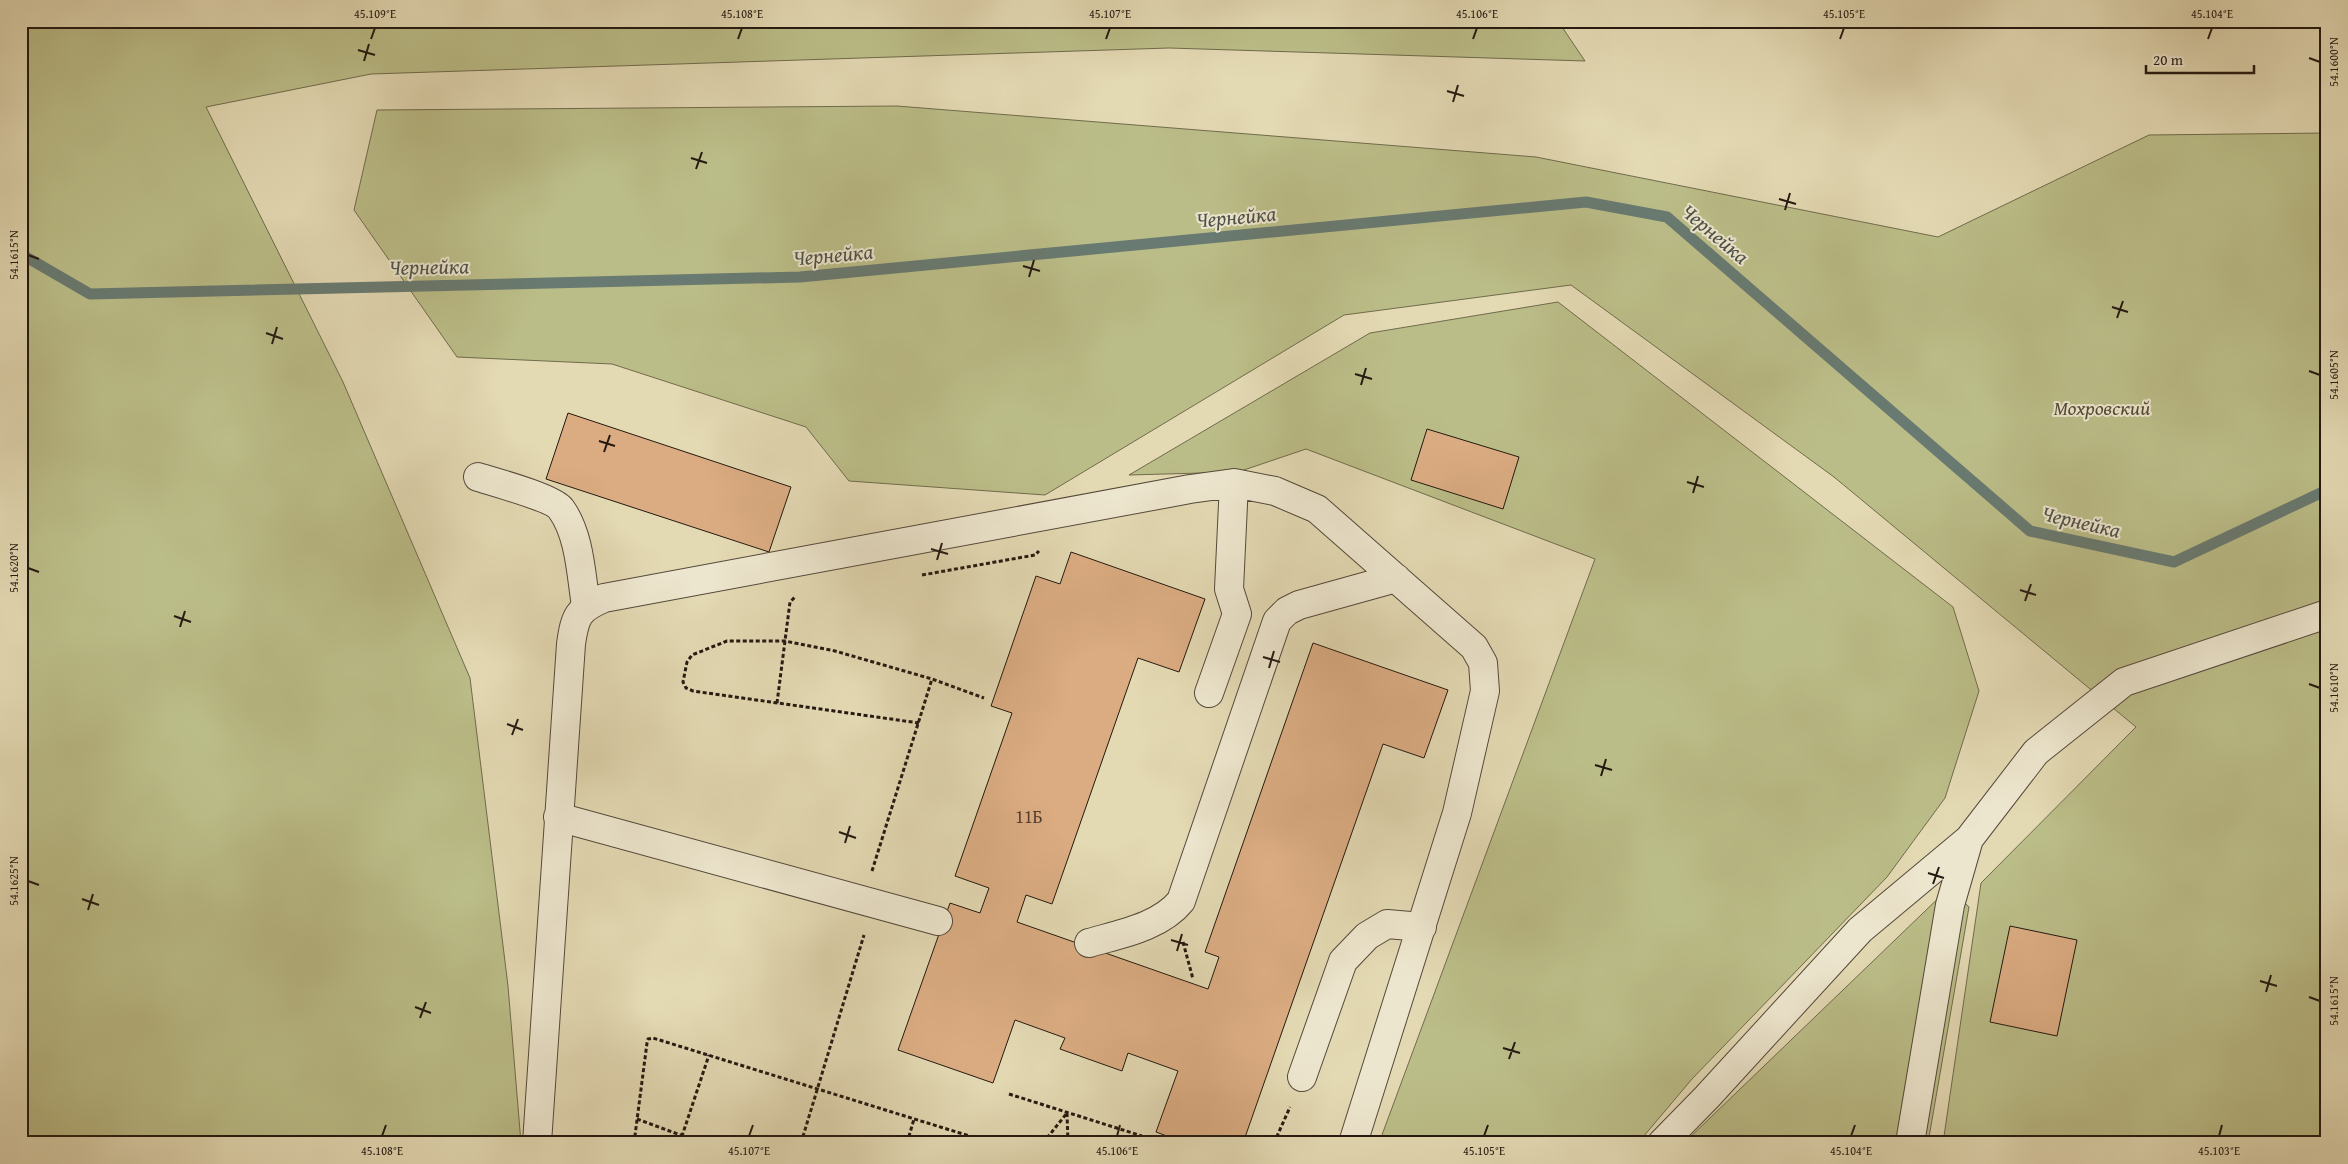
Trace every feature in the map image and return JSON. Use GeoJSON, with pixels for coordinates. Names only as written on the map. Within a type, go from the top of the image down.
{"type":"FeatureCollection","features":[{"type":"Feature","properties":{"kind":"street"},"geometry":{"type":"LineString","coordinates":[[478,477],[536,496],[560,507],[573,534],[586,606]]}},
{"type":"Feature","properties":{"kind":"street"},"geometry":{"type":"LineString","coordinates":[[1209,693],[1237,614],[1229,589],[1234,483]]}},
{"type":"Feature","properties":{"kind":"street"},"geometry":{"type":"LineString","coordinates":[[537,1143],[571,644],[574,621],[586,606],[604,598],[1190,489],[1234,483],[1275,491],[1317,509],[1474,647],[1483,663],[1485,692],[1461,794],[1422,927],[1352,1143]]}},
{"type":"Feature","properties":{"kind":"street"},"geometry":{"type":"LineString","coordinates":[[1089,943],[1167,916],[1181,901],[1277,621],[1287,611],[1299,605],[1396,578]]}},
{"type":"Feature","properties":{"kind":"street"},"geometry":{"type":"LineString","coordinates":[[1662,1143],[1707,1097],[1860,930],[1969,839],[2036,752],[2124,682],[2327,614]]}},
{"type":"Feature","properties":{"kind":"street"},"geometry":{"type":"LineString","coordinates":[[558,817],[938,921]]}},
{"type":"Feature","properties":{"kind":"street"},"geometry":{"type":"LineString","coordinates":[[1910,1143],[1950,905],[1969,839]]}},
{"type":"Feature","properties":{"kind":"street"},"geometry":{"type":"LineString","coordinates":[[1302,1077],[1343,961],[1367,936],[1387,924],[1422,927]]}},
{"type":"Feature","properties":{"kind":"path"},"geometry":{"type":"LineString","coordinates":[[917,575],[1035,555],[1045,544],[1049,515]]}},
{"type":"Feature","properties":{"kind":"path"},"geometry":{"type":"LineString","coordinates":[[777,703],[790,602],[794,597],[799,596]]}},
{"type":"Feature","properties":{"kind":"path"},"geometry":{"type":"LineString","coordinates":[[919,723],[693,691],[686,688],[683,682],[687,662],[692,655],[727,641],[785,641],[835,651],[932,679],[984,698]]}},
{"type":"Feature","properties":{"kind":"path"},"geometry":{"type":"LineString","coordinates":[[634,1143],[648,1039],[653,1038],[992,1143]]}},
{"type":"Feature","properties":{"kind":"path"},"geometry":{"type":"LineString","coordinates":[[683,1143],[682,1136],[710,1056]]}},
{"type":"Feature","properties":{"kind":"path"},"geometry":{"type":"LineString","coordinates":[[1274,1143],[1302,1077]]}},
{"type":"Feature","properties":{"kind":"path"},"geometry":{"type":"LineString","coordinates":[[1009,1094],[1142,1136]]}},
{"type":"Feature","properties":{"kind":"path"},"geometry":{"type":"LineString","coordinates":[[1043,1143],[1067,1113]]}},
{"type":"Feature","properties":{"kind":"path"},"geometry":{"type":"LineString","coordinates":[[1067,1113],[1068,1143]]}},
{"type":"Feature","properties":{"kind":"path"},"geometry":{"type":"LineString","coordinates":[[637,1119],[702,1143]]}},
{"type":"Feature","properties":{"kind":"path"},"geometry":{"type":"LineString","coordinates":[[907,1143],[914,1119]]}},
{"type":"Feature","properties":{"kind":"green space"},"geometry":{"type":"Polygon","coordinates":[[[21,21],[1558,21],[1585,61],[1169,48],[371,74],[206,107],[343,382],[470,678],[508,986],[521,1143],[21,1143],[21,21]]]}},
{"type":"Feature","properties":{"kind":"green space","name":"Мохровский"},"geometry":{"type":"Polygon","coordinates":[[[897,106],[1536,157],[1938,237],[2149,135],[2327,133],[2327,1143],[1943,1143],[1981,883],[2136,727],[1834,477],[1571,285],[1344,315],[1045,495],[849,481],[806,427],[612,364],[457,357],[354,210],[377,110],[897,106]]]}},
{"type":"Feature","properties":{"kind":"green space"},"geometry":{"type":"Polygon","coordinates":[[[1558,302],[1953,607],[1979,691],[1945,798],[1887,877],[1692,1079],[1638,1143],[1379,1143],[1595,559],[1306,449],[1238,472],[1129,475],[1370,333],[1558,302]]]}},
{"type":"Feature","properties":{"kind":"green space"},"geometry":{"type":"Polygon","coordinates":[[[1949,888],[1969,907],[1928,1143],[1684,1143],[1949,888]]]}},
{"type":"Feature","properties":{"kind":"building"},"geometry":{"type":"Polygon","coordinates":[[[568,413],[791,487],[769,552],[546,479],[568,413]]]}},
{"type":"Feature","properties":{"kind":"building"},"geometry":{"type":"Polygon","coordinates":[[[1427,429],[1519,457],[1503,509],[1411,480],[1427,429]]]}},
{"type":"Feature","properties":{"kind":"building"},"geometry":{"type":"Polygon","coordinates":[[[1071,552],[1205,599],[1179,672],[1138,658],[1052,904],[1026,895],[1017,922],[1208,989],[1219,957],[1205,952],[1313,643],[1448,690],[1424,758],[1383,744],[1243,1143],[1186,1143],[1156,1132],[1178,1071],[1128,1053],[1122,1071],[1060,1049],[1065,1038],[1015,1020],[993,1083],[898,1050],[950,903],[980,913],[989,888],[955,876],[1012,713],[991,706],[1036,576],[1060,584],[1071,552]]]}},
{"type":"Feature","properties":{"kind":"building"},"geometry":{"type":"Polygon","coordinates":[[[2010,926],[2077,940],[2057,1036],[1990,1022],[2010,926]]]}},
{"type":"Feature","properties":{"kind":"waterway","name":"Чернейка"},"geometry":{"type":"LineString","coordinates":[[21,254],[90,294],[800,277],[1586,202],[1667,217],[2030,531],[2174,562],[2327,490]]}}]}
